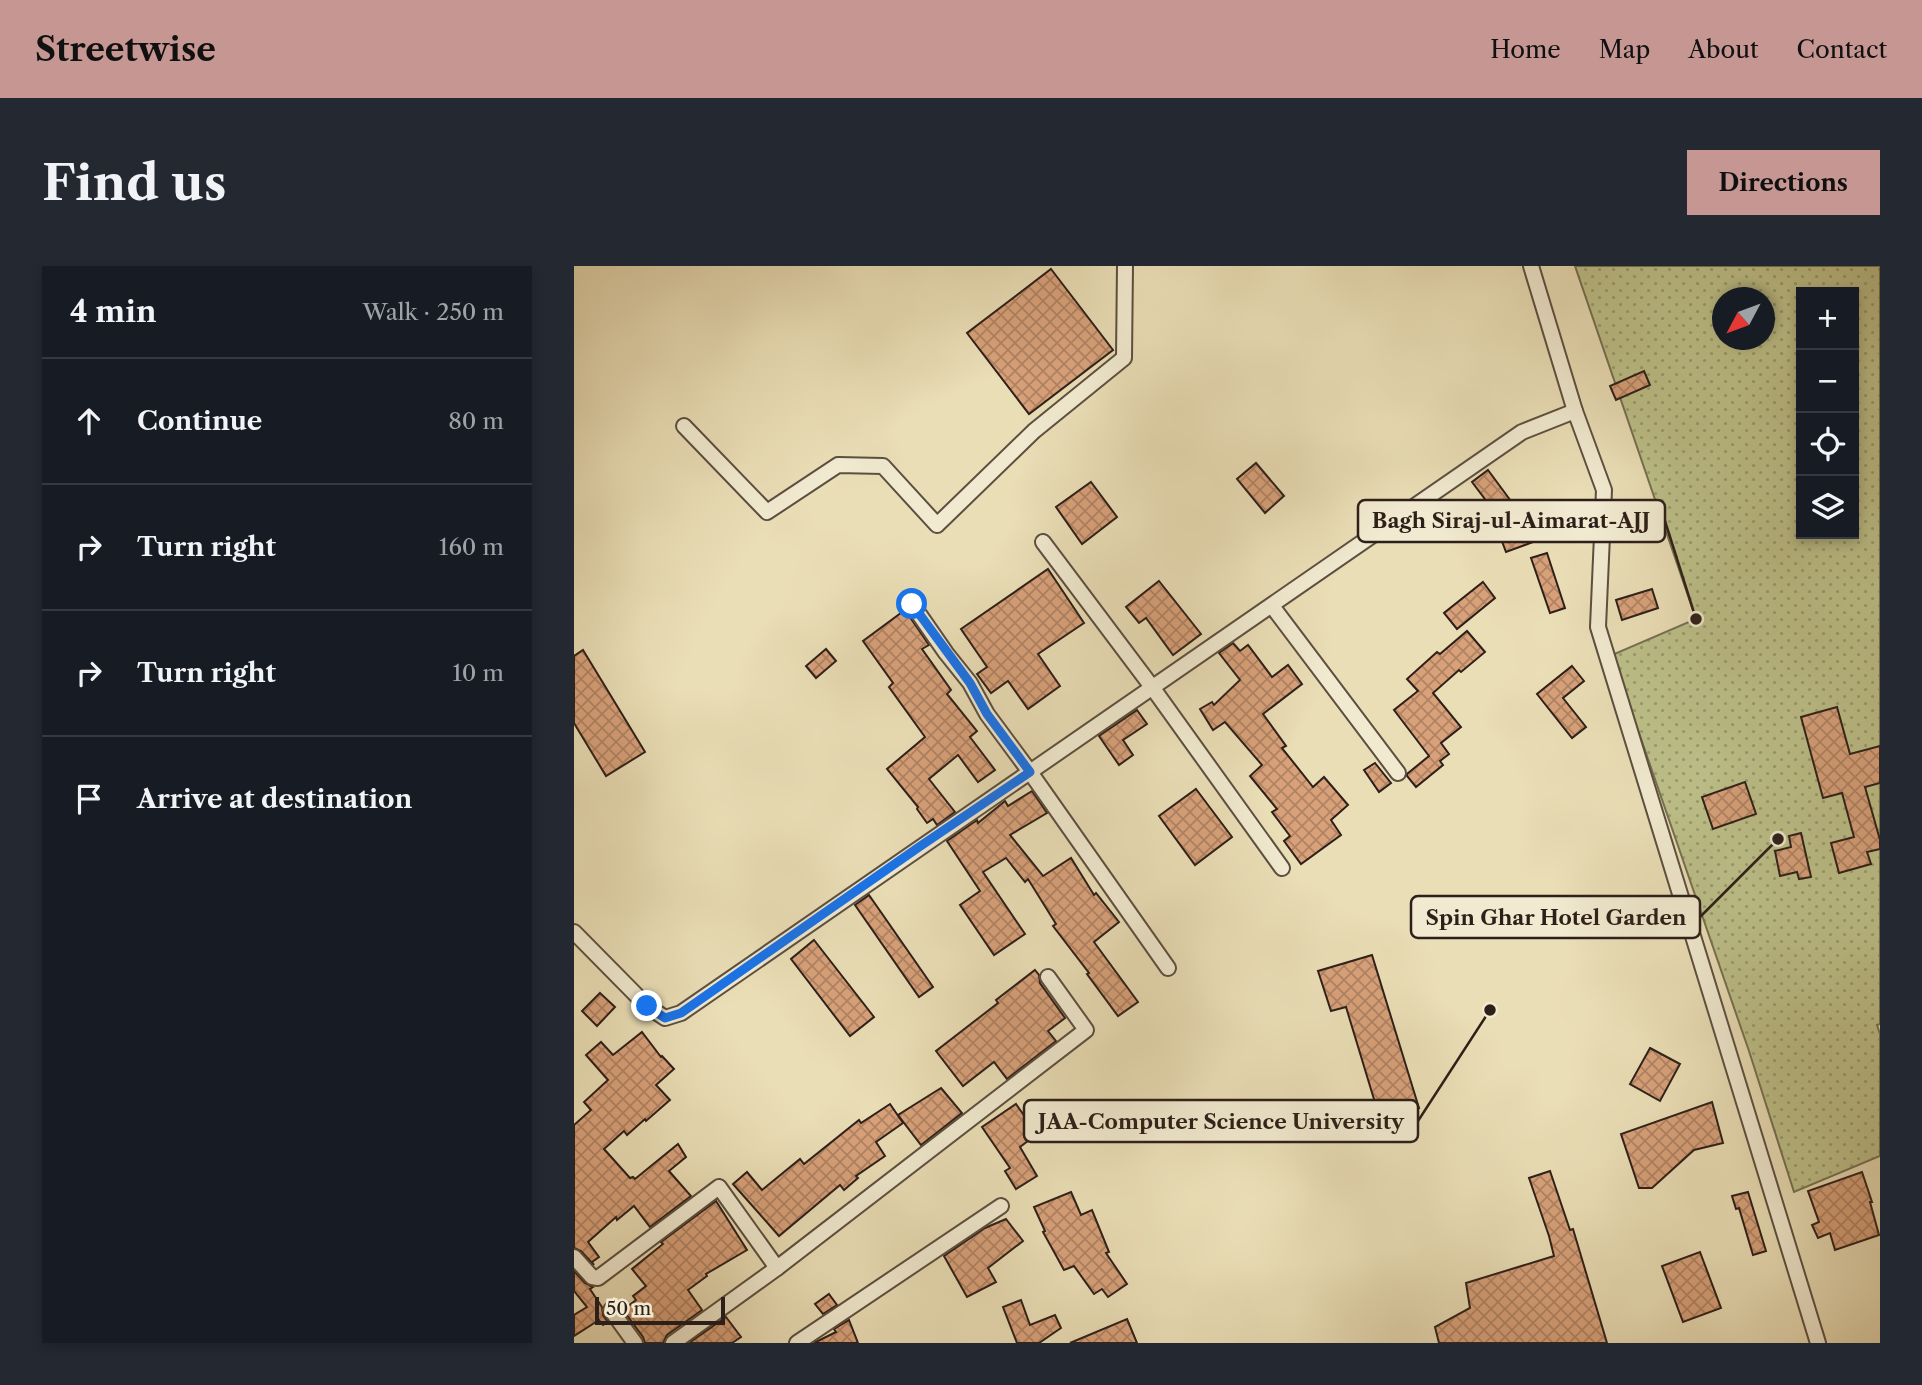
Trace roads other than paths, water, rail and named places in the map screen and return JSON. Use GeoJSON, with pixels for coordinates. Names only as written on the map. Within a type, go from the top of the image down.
{"type":"FeatureCollection","features":[{"type":"Feature","properties":{"kind":"street"},"geometry":{"type":"LineString","coordinates":[[684,426],[767,512],[838,465],[883,467],[937,525],[1034,431],[1124,358],[1125,266]]}},
{"type":"Feature","properties":{"kind":"street"},"geometry":{"type":"LineString","coordinates":[[1531,266],[1575,411],[1604,490],[1598,626],[1818,1343]]}},
{"type":"Feature","properties":{"kind":"street"},"geometry":{"type":"LineString","coordinates":[[574,932],[647,1006],[665,1018],[681,1013],[1522,432],[1575,411]]}},
{"type":"Feature","properties":{"kind":"street"},"geometry":{"type":"LineString","coordinates":[[1043,542],[1152,687],[1282,868]]}},
{"type":"Feature","properties":{"kind":"street"},"geometry":{"type":"LineString","coordinates":[[912,604],[1168,968]]}},
{"type":"Feature","properties":{"kind":"street"},"geometry":{"type":"LineString","coordinates":[[1272,606],[1398,773]]}},
{"type":"Feature","properties":{"kind":"street"},"geometry":{"type":"LineString","coordinates":[[673,1343],[777,1268],[1086,1030],[1048,976]]}},
{"type":"Feature","properties":{"kind":"street"},"geometry":{"type":"LineString","coordinates":[[574,1257],[592,1277],[598,1278],[719,1187],[777,1268]]}},
{"type":"Feature","properties":{"kind":"street"},"geometry":{"type":"LineString","coordinates":[[797,1343],[1001,1206]]}},
{"type":"Feature","properties":{"kind":"street"},"geometry":{"type":"LineString","coordinates":[[611,1310],[635,1343]]}},
{"type":"Feature","properties":{"kind":"place","name":"Bagh Siraj-ul-Aimarat-AJJ"},"geometry":{"type":"Point","coordinates":[1696,619]}},
{"type":"Feature","properties":{"kind":"place","name":"Spin Ghar Hotel Garden"},"geometry":{"type":"Point","coordinates":[1778,839]}},
{"type":"Feature","properties":{"kind":"place","name":"JAA-Computer Science University"},"geometry":{"type":"Point","coordinates":[1490,1010]}}]}
